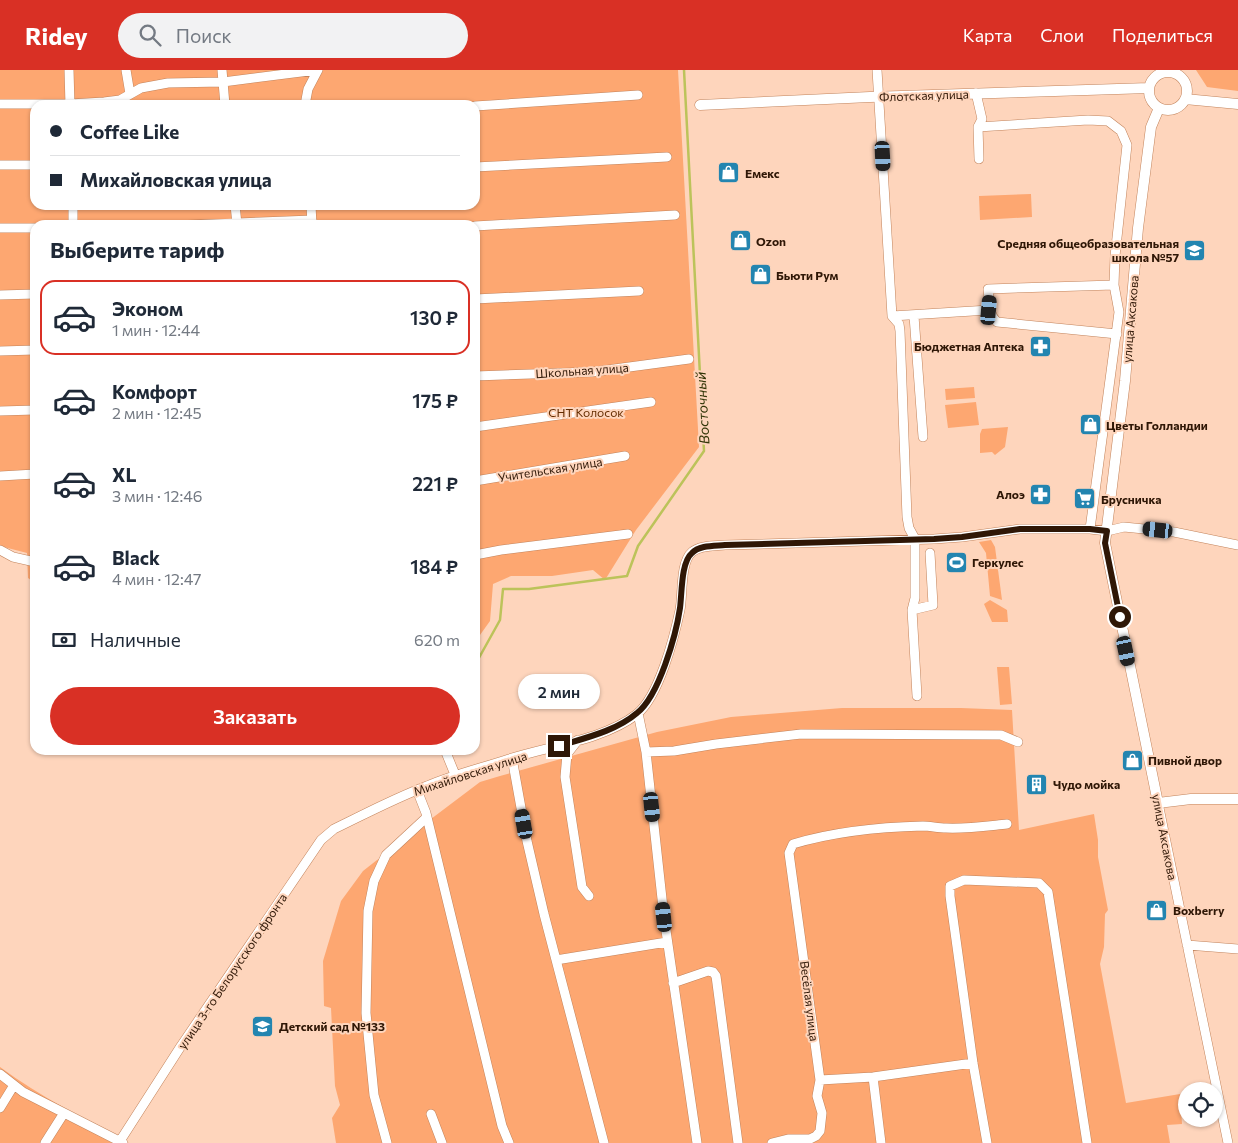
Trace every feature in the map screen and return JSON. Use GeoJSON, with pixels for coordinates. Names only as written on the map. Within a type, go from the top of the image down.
{"type":"FeatureCollection","features":[{"type":"Feature","properties":{"kind":"street"},"geometry":{"type":"LineString","coordinates":[[69,70],[70,100]]}},
{"type":"Feature","properties":{"kind":"street"},"geometry":{"type":"LineString","coordinates":[[126,70],[130,94]]}},
{"type":"Feature","properties":{"kind":"street"},"geometry":{"type":"LineString","coordinates":[[222,70],[225,100]]}},
{"type":"Feature","properties":{"kind":"street"},"geometry":{"type":"LineString","coordinates":[[120,100],[141,88],[168,83],[223,82],[318,70]]}},
{"type":"Feature","properties":{"kind":"street"},"geometry":{"type":"LineString","coordinates":[[305,100],[318,70]]}},
{"type":"Feature","properties":{"kind":"street"},"geometry":{"type":"LineString","coordinates":[[877,70],[892,316],[899,324],[907,517],[909,528],[915,540],[915,598],[912,610],[917,696]]}},
{"type":"Feature","properties":{"kind":"street"},"geometry":{"type":"LineString","coordinates":[[1172,71],[1185,82],[1187,87],[1185,98],[1177,108],[1171,110],[1159,108],[1151,100],[1149,88],[1155,76],[1172,71]]}},
{"type":"Feature","properties":{"kind":"street","name":"Флотская улица"},"geometry":{"type":"LineString","coordinates":[[700,105],[976,93],[1149,88]]}},
{"type":"Feature","properties":{"kind":"street"},"geometry":{"type":"LineString","coordinates":[[976,93],[982,119],[978,128],[978,159]]}},
{"type":"Feature","properties":{"kind":"street"},"geometry":{"type":"LineString","coordinates":[[480,106],[638,95]]}},
{"type":"Feature","properties":{"kind":"street"},"geometry":{"type":"LineString","coordinates":[[1185,98],[1238,104]]}},
{"type":"Feature","properties":{"kind":"street"},"geometry":{"type":"LineString","coordinates":[[0,104],[30,104]]}},
{"type":"Feature","properties":{"kind":"street","name":"улица Аксакова"},"geometry":{"type":"LineString","coordinates":[[1159,108],[1151,127],[1138,228],[1125,381],[1105,543],[1228,1143]]}},
{"type":"Feature","properties":{"kind":"street"},"geometry":{"type":"LineString","coordinates":[[978,128],[1088,120],[1108,121],[1120,131],[1127,145],[1115,256],[1114,285],[1119,312],[1117,334],[1090,529]]}},
{"type":"Feature","properties":{"kind":"street"},"geometry":{"type":"LineString","coordinates":[[480,167],[667,157]]}},
{"type":"Feature","properties":{"kind":"street"},"geometry":{"type":"LineString","coordinates":[[0,165],[30,165]]}},
{"type":"Feature","properties":{"kind":"street"},"geometry":{"type":"LineString","coordinates":[[480,226],[675,215]]}},
{"type":"Feature","properties":{"kind":"street"},"geometry":{"type":"LineString","coordinates":[[0,228],[30,228]]}},
{"type":"Feature","properties":{"kind":"street"},"geometry":{"type":"LineString","coordinates":[[1114,285],[988,289],[989,310],[992,318],[997,322],[1117,334]]}},
{"type":"Feature","properties":{"kind":"street"},"geometry":{"type":"LineString","coordinates":[[480,299],[639,291]]}},
{"type":"Feature","properties":{"kind":"street"},"geometry":{"type":"LineString","coordinates":[[0,295],[30,294]]}},
{"type":"Feature","properties":{"kind":"street"},"geometry":{"type":"LineString","coordinates":[[892,316],[989,310]]}},
{"type":"Feature","properties":{"kind":"street"},"geometry":{"type":"LineString","coordinates":[[914,316],[923,437]]}},
{"type":"Feature","properties":{"kind":"street"},"geometry":{"type":"LineString","coordinates":[[0,351],[30,350]]}},
{"type":"Feature","properties":{"kind":"street","name":"Школьная улица"},"geometry":{"type":"LineString","coordinates":[[480,376],[592,372],[689,359]]}},
{"type":"Feature","properties":{"kind":"street"},"geometry":{"type":"LineString","coordinates":[[480,426],[651,402]]}},
{"type":"Feature","properties":{"kind":"street"},"geometry":{"type":"LineString","coordinates":[[0,411],[30,410]]}},
{"type":"Feature","properties":{"kind":"street","name":"Учительская улица"},"geometry":{"type":"LineString","coordinates":[[480,480],[625,456]]}},
{"type":"Feature","properties":{"kind":"street"},"geometry":{"type":"LineString","coordinates":[[0,476],[30,474]]}},
{"type":"Feature","properties":{"kind":"street"},"geometry":{"type":"LineString","coordinates":[[697,1143],[667,942],[646,752],[638,713],[647,703],[668,659],[680,610],[685,562],[692,552],[700,548],[716,546],[915,540],[962,537],[1020,529],[1090,529],[1107,531],[1124,527],[1174,532],[1238,545]]}},
{"type":"Feature","properties":{"kind":"street"},"geometry":{"type":"LineString","coordinates":[[480,553],[628,534]]}},
{"type":"Feature","properties":{"kind":"street"},"geometry":{"type":"LineString","coordinates":[[0,550],[14,557],[30,561]]}},
{"type":"Feature","properties":{"kind":"street"},"geometry":{"type":"LineString","coordinates":[[912,610],[933,605],[930,553]]}},
{"type":"Feature","properties":{"kind":"street","name":"Михайловская улица"},"geometry":{"type":"LineString","coordinates":[[360,816],[417,790],[512,758],[578,740],[616,726],[638,713]]}},
{"type":"Feature","properties":{"kind":"street"},"geometry":{"type":"LineString","coordinates":[[646,752],[674,751],[801,734],[1001,735],[1018,742]]}},
{"type":"Feature","properties":{"kind":"street"},"geometry":{"type":"LineString","coordinates":[[578,740],[567,754],[565,776],[582,887],[589,896]]}},
{"type":"Feature","properties":{"kind":"street"},"geometry":{"type":"LineString","coordinates":[[447,755],[456,777]]}},
{"type":"Feature","properties":{"kind":"street"},"geometry":{"type":"LineString","coordinates":[[512,758],[527,841],[604,1143]]}},
{"type":"Feature","properties":{"kind":"street"},"geometry":{"type":"LineString","coordinates":[[417,790],[427,817],[502,1126],[509,1143]]}},
{"type":"Feature","properties":{"kind":"street"},"geometry":{"type":"LineString","coordinates":[[1158,803],[1191,799],[1238,799]]}},
{"type":"Feature","properties":{"kind":"street","name":"улица 3-го Белорусского фронта"},"geometry":{"type":"LineString","coordinates":[[121,1142],[181,1046],[321,840],[334,829],[360,816]]}},
{"type":"Feature","properties":{"kind":"street"},"geometry":{"type":"LineString","coordinates":[[387,1143],[374,1095],[366,1012],[368,911],[374,881],[386,854],[427,817]]}},
{"type":"Feature","properties":{"kind":"street","name":"Весёлая улица"},"geometry":{"type":"LineString","coordinates":[[810,1141],[820,1131],[822,1113],[817,1096],[820,1080],[789,853],[793,844],[810,839],[879,829],[925,826],[975,828],[1007,824]]}},
{"type":"Feature","properties":{"kind":"street"},"geometry":{"type":"LineString","coordinates":[[987,1143],[973,1063],[950,896],[950,886],[964,880],[1039,883],[1048,892],[1087,1143]]}},
{"type":"Feature","properties":{"kind":"street"},"geometry":{"type":"LineString","coordinates":[[556,960],[667,942]]}},
{"type":"Feature","properties":{"kind":"street"},"geometry":{"type":"LineString","coordinates":[[1187,945],[1238,949]]}},
{"type":"Feature","properties":{"kind":"street"},"geometry":{"type":"LineString","coordinates":[[673,984],[708,971],[713,972],[716,976],[738,1143]]}},
{"type":"Feature","properties":{"kind":"street"},"geometry":{"type":"LineString","coordinates":[[820,1080],[873,1077],[973,1063]]}},
{"type":"Feature","properties":{"kind":"street"},"geometry":{"type":"LineString","coordinates":[[0,1074],[23,1092],[121,1142]]}},
{"type":"Feature","properties":{"kind":"street"},"geometry":{"type":"LineString","coordinates":[[873,1077],[882,1143]]}},
{"type":"Feature","properties":{"kind":"street"},"geometry":{"type":"LineString","coordinates":[[0,1108],[14,1085]]}},
{"type":"Feature","properties":{"kind":"street"},"geometry":{"type":"LineString","coordinates":[[45,1143],[64,1113]]}},
{"type":"Feature","properties":{"kind":"street"},"geometry":{"type":"LineString","coordinates":[[431,1114],[442,1143]]}},
{"type":"Feature","properties":{"kind":"street"},"geometry":{"type":"LineString","coordinates":[[772,1143],[788,1140],[810,1141]]}},
{"type":"Feature","properties":{"kind":"green space","name":"СНТ Колосок"},"geometry":{"type":"Polygon","coordinates":[[[0,70],[678,70],[699,447],[636,530],[605,580],[593,570],[552,576],[511,576],[493,584],[490,621],[480,635],[480,220],[30,220],[30,579],[28,578],[27,553],[0,546],[0,70]]]}},
{"type":"Feature","properties":{"kind":"green space"},"geometry":{"type":"Polygon","coordinates":[[[1196,70],[1238,70],[1238,91],[1207,87],[1196,70]]]}},
{"type":"Feature","properties":{"kind":"green space"},"geometry":{"type":"Polygon","coordinates":[[[1031,194],[1032,217],[980,220],[979,196],[1031,194]]]}},
{"type":"Feature","properties":{"kind":"green space"},"geometry":{"type":"Polygon","coordinates":[[[974,387],[975,398],[946,400],[945,389],[974,387]]]}},
{"type":"Feature","properties":{"kind":"green space"},"geometry":{"type":"Polygon","coordinates":[[[976,402],[979,425],[948,428],[945,405],[976,402]]]}},
{"type":"Feature","properties":{"kind":"green space"},"geometry":{"type":"Polygon","coordinates":[[[1008,427],[1005,447],[995,455],[992,452],[980,453],[980,434],[982,429],[1008,427]]]}},
{"type":"Feature","properties":{"kind":"green space"},"geometry":{"type":"Polygon","coordinates":[[[991,540],[995,547],[1002,600],[990,596],[986,553],[979,542],[991,540]]]}},
{"type":"Feature","properties":{"kind":"green space"},"geometry":{"type":"Polygon","coordinates":[[[990,600],[1007,610],[1008,622],[992,622],[984,604],[990,600]]]}},
{"type":"Feature","properties":{"kind":"green space"},"geometry":{"type":"Polygon","coordinates":[[[997,667],[1009,667],[1012,704],[1000,705],[997,667]]]}},
{"type":"Feature","properties":{"kind":"green space"},"geometry":{"type":"Polygon","coordinates":[[[842,708],[1012,710],[1019,830],[1094,814],[1098,840],[1098,857],[1108,910],[1105,914],[1104,947],[1100,964],[1126,1103],[1178,1094],[1178,1124],[1167,1125],[1170,1143],[336,1143],[332,1118],[340,1105],[335,1086],[331,1008],[324,1006],[323,961],[341,901],[363,871],[377,860],[395,850],[427,822],[480,782],[657,732],[731,717],[842,708]]]}},
{"type":"Feature","properties":{"kind":"green space"},"geometry":{"type":"Polygon","coordinates":[[[0,1067],[47,1098],[129,1143],[0,1143],[0,1067]]]}},
{"type":"Feature","properties":{"kind":"waterway","name":"Восточный"},"geometry":{"type":"LineString","coordinates":[[480,656],[500,620],[503,589],[529,589],[627,576],[638,546],[704,451],[684,70]]}},
{"type":"Feature","properties":{"kind":"place","name":"Емекс"},"geometry":{"type":"Point","coordinates":[729,173]}},
{"type":"Feature","properties":{"kind":"place","name":"Ozon"},"geometry":{"type":"Point","coordinates":[740,241]}},
{"type":"Feature","properties":{"kind":"place","name":"Средняя общеобразовательная школа №57"},"geometry":{"type":"Point","coordinates":[1195,250]}},
{"type":"Feature","properties":{"kind":"place","name":"Бьюти Рум"},"geometry":{"type":"Point","coordinates":[760,275]}},
{"type":"Feature","properties":{"kind":"place","name":"Бюджетная Аптека"},"geometry":{"type":"Point","coordinates":[1040,346]}},
{"type":"Feature","properties":{"kind":"place","name":"Цветы Голландии"},"geometry":{"type":"Point","coordinates":[1090,425]}},
{"type":"Feature","properties":{"kind":"place","name":"Алоэ"},"geometry":{"type":"Point","coordinates":[1041,494]}},
{"type":"Feature","properties":{"kind":"place","name":"Брусничка"},"geometry":{"type":"Point","coordinates":[1085,499]}},
{"type":"Feature","properties":{"kind":"place","name":"Геркулес"},"geometry":{"type":"Point","coordinates":[956,562]}},
{"type":"Feature","properties":{"kind":"place","name":"Пивной двор"},"geometry":{"type":"Point","coordinates":[1132,760]}},
{"type":"Feature","properties":{"kind":"place","name":"Чудо мойка"},"geometry":{"type":"Point","coordinates":[1037,784]}},
{"type":"Feature","properties":{"kind":"place","name":"Boxberry"},"geometry":{"type":"Point","coordinates":[1157,910]}},
{"type":"Feature","properties":{"kind":"place","name":"Детский сад №133"},"geometry":{"type":"Point","coordinates":[263,1026]}},
{"type":"Feature","properties":{"kind":"route"},"geometry":{"type":"LineString","coordinates":[[559,746],[616,726],[638,713],[647,703],[668,659],[680,610],[685,562],[692,552],[700,548],[725,545],[915,540],[962,537],[1020,529],[1090,529],[1107,531],[1105,543],[1120,617]]}}]}
